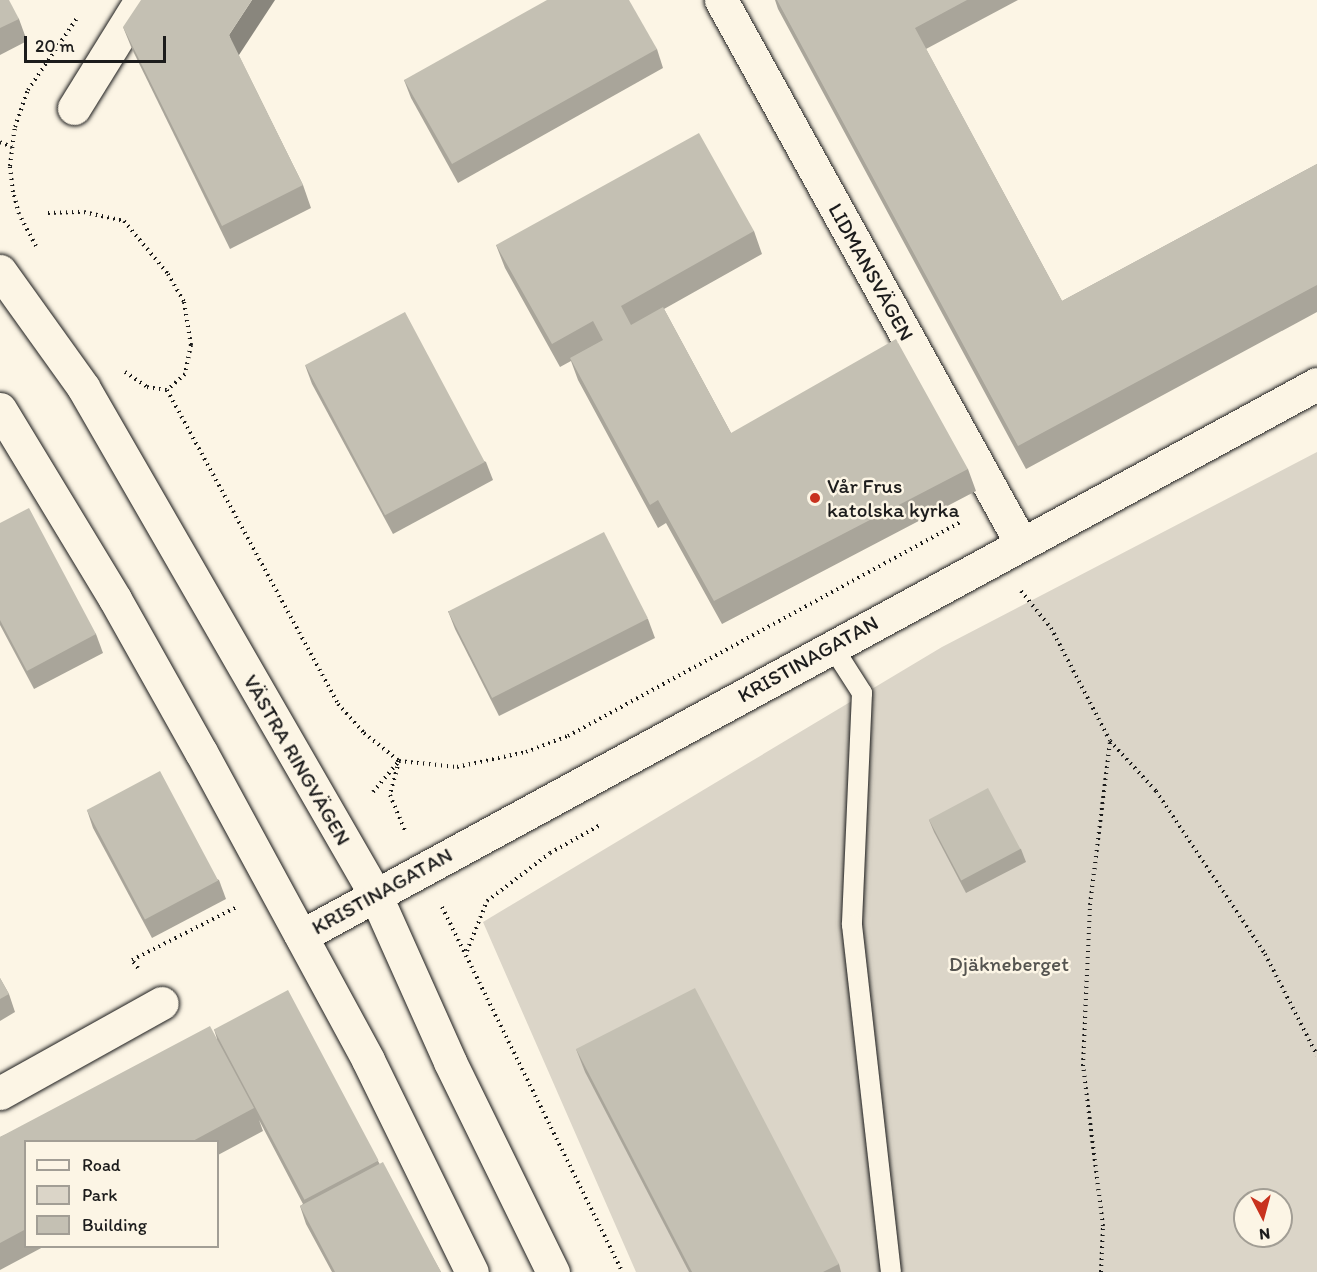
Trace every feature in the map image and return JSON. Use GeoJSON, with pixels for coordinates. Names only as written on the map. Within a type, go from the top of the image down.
{"type":"FeatureCollection","features":[{"type":"Feature","properties":{"kind":"main road"},"geometry":{"type":"LineString","coordinates":[[74,108],[141,0]]}},
{"type":"Feature","properties":{"kind":"main road","name":"LIDMANSVÄGEN"},"geometry":{"type":"LineString","coordinates":[[725,1],[1021,543]]}},
{"type":"Feature","properties":{"kind":"main road","name":"VÄSTRA RINGVÄGEN"},"geometry":{"type":"LineString","coordinates":[[0,271],[83,387],[375,894],[450,1062],[553,1272]]}},
{"type":"Feature","properties":{"kind":"main road","name":"KRISTINAGATAN"},"geometry":{"type":"LineString","coordinates":[[301,936],[422,868],[1317,384]]}},
{"type":"Feature","properties":{"kind":"main road"},"geometry":{"type":"LineString","coordinates":[[0,409],[116,600],[301,936],[368,1060],[472,1272]]}},
{"type":"Feature","properties":{"kind":"main road"},"geometry":{"type":"LineString","coordinates":[[0,1093],[162,1004]]}},
{"type":"Feature","properties":{"kind":"lane"},"geometry":{"type":"LineString","coordinates":[[832,646],[862,693],[852,924],[891,1272]]}},
{"type":"Feature","properties":{"kind":"path"},"geometry":{"type":"LineString","coordinates":[[0,142],[12,147]]}},
{"type":"Feature","properties":{"kind":"path"},"geometry":{"type":"LineString","coordinates":[[10,166],[19,214],[38,250]]}},
{"type":"Feature","properties":{"kind":"path"},"geometry":{"type":"LineString","coordinates":[[48,213],[84,212],[124,221],[168,274],[184,302],[191,345],[185,374],[167,390]]}},
{"type":"Feature","properties":{"kind":"path"},"geometry":{"type":"LineString","coordinates":[[120,365],[136,382],[147,387],[167,390]]}},
{"type":"Feature","properties":{"kind":"path"},"geometry":{"type":"LineString","coordinates":[[167,390],[338,704],[364,733],[399,761],[457,767],[526,752],[568,736],[971,517]]}},
{"type":"Feature","properties":{"kind":"path"},"geometry":{"type":"LineString","coordinates":[[1010,596],[1020,590],[1051,628],[1110,741],[1156,791],[1204,860],[1265,954],[1317,1054]]}},
{"type":"Feature","properties":{"kind":"path"},"geometry":{"type":"LineString","coordinates":[[1101,1272],[1103,1226],[1083,1066],[1090,905],[1110,741]]}},
{"type":"Feature","properties":{"kind":"path"},"geometry":{"type":"LineString","coordinates":[[373,792],[399,761]]}},
{"type":"Feature","properties":{"kind":"path"},"geometry":{"type":"LineString","coordinates":[[399,761],[390,795],[422,868],[466,952],[622,1272]]}},
{"type":"Feature","properties":{"kind":"path"},"geometry":{"type":"LineString","coordinates":[[466,952],[487,901],[550,853],[601,824]]}},
{"type":"Feature","properties":{"kind":"path"},"geometry":{"type":"LineString","coordinates":[[162,1004],[132,960],[246,902]]}},
{"type":"Feature","properties":{"kind":"green space","name":"Djäkneberget"},"geometry":{"type":"Polygon","coordinates":[[[1317,452],[1317,1272],[636,1272],[483,922],[942,647],[1317,452]]]}},
{"type":"Feature","properties":{"kind":"building"},"geometry":{"type":"Polygon","coordinates":[[[0,0],[9,0],[19,19],[0,28],[0,0]]]}},
{"type":"Feature","properties":{"kind":"building"},"geometry":{"type":"Polygon","coordinates":[[[141,0],[252,0],[229,35],[303,185],[222,226],[123,27],[141,0]]]}},
{"type":"Feature","properties":{"kind":"building"},"geometry":{"type":"Polygon","coordinates":[[[547,0],[629,0],[657,49],[452,164],[404,80],[547,0]]]}},
{"type":"Feature","properties":{"kind":"building"},"geometry":{"type":"Polygon","coordinates":[[[777,0],[967,0],[915,28],[1062,301],[1317,164],[1317,285],[1018,446],[777,0]]]}},
{"type":"Feature","properties":{"kind":"building"},"geometry":{"type":"Polygon","coordinates":[[[699,133],[754,231],[621,306],[631,325],[663,307],[731,433],[896,339],[968,469],[714,601],[658,500],[650,505],[570,358],[603,340],[593,321],[552,344],[496,245],[699,133]]]}},
{"type":"Feature","properties":{"kind":"building"},"geometry":{"type":"Polygon","coordinates":[[[405,312],[485,462],[385,515],[305,365],[405,312]]]}},
{"type":"Feature","properties":{"kind":"building"},"geometry":{"type":"Polygon","coordinates":[[[29,508],[96,634],[27,671],[0,620],[0,523],[29,508]]]}},
{"type":"Feature","properties":{"kind":"building"},"geometry":{"type":"Polygon","coordinates":[[[604,532],[648,618],[492,698],[448,611],[604,532]]]}},
{"type":"Feature","properties":{"kind":"building"},"geometry":{"type":"Polygon","coordinates":[[[160,771],[218,880],[145,919],[87,810],[160,771]]]}},
{"type":"Feature","properties":{"kind":"building"},"geometry":{"type":"Polygon","coordinates":[[[988,788],[1020,849],[961,880],[929,819],[988,788]]]}},
{"type":"Feature","properties":{"kind":"building"},"geometry":{"type":"Polygon","coordinates":[[[0,978],[9,994],[0,999],[0,978]]]}},
{"type":"Feature","properties":{"kind":"building"},"geometry":{"type":"Polygon","coordinates":[[[695,988],[839,1264],[823,1272],[692,1272],[576,1049],[695,988]]]}},
{"type":"Feature","properties":{"kind":"building"},"geometry":{"type":"Polygon","coordinates":[[[288,990],[379,1160],[304,1200],[214,1029],[288,990]]]}},
{"type":"Feature","properties":{"kind":"building"},"geometry":{"type":"Polygon","coordinates":[[[210,1026],[254,1108],[195,1140],[24,1140],[24,1230],[0,1243],[0,1137],[210,1026]]]}},
{"type":"Feature","properties":{"kind":"building"},"geometry":{"type":"Polygon","coordinates":[[[383,1162],[441,1272],[335,1272],[300,1206],[383,1162]]]}},
{"type":"Feature","properties":{"kind":"place","name":"Vår Frus katolska kyrka"},"geometry":{"type":"Point","coordinates":[815,498]}}]}
